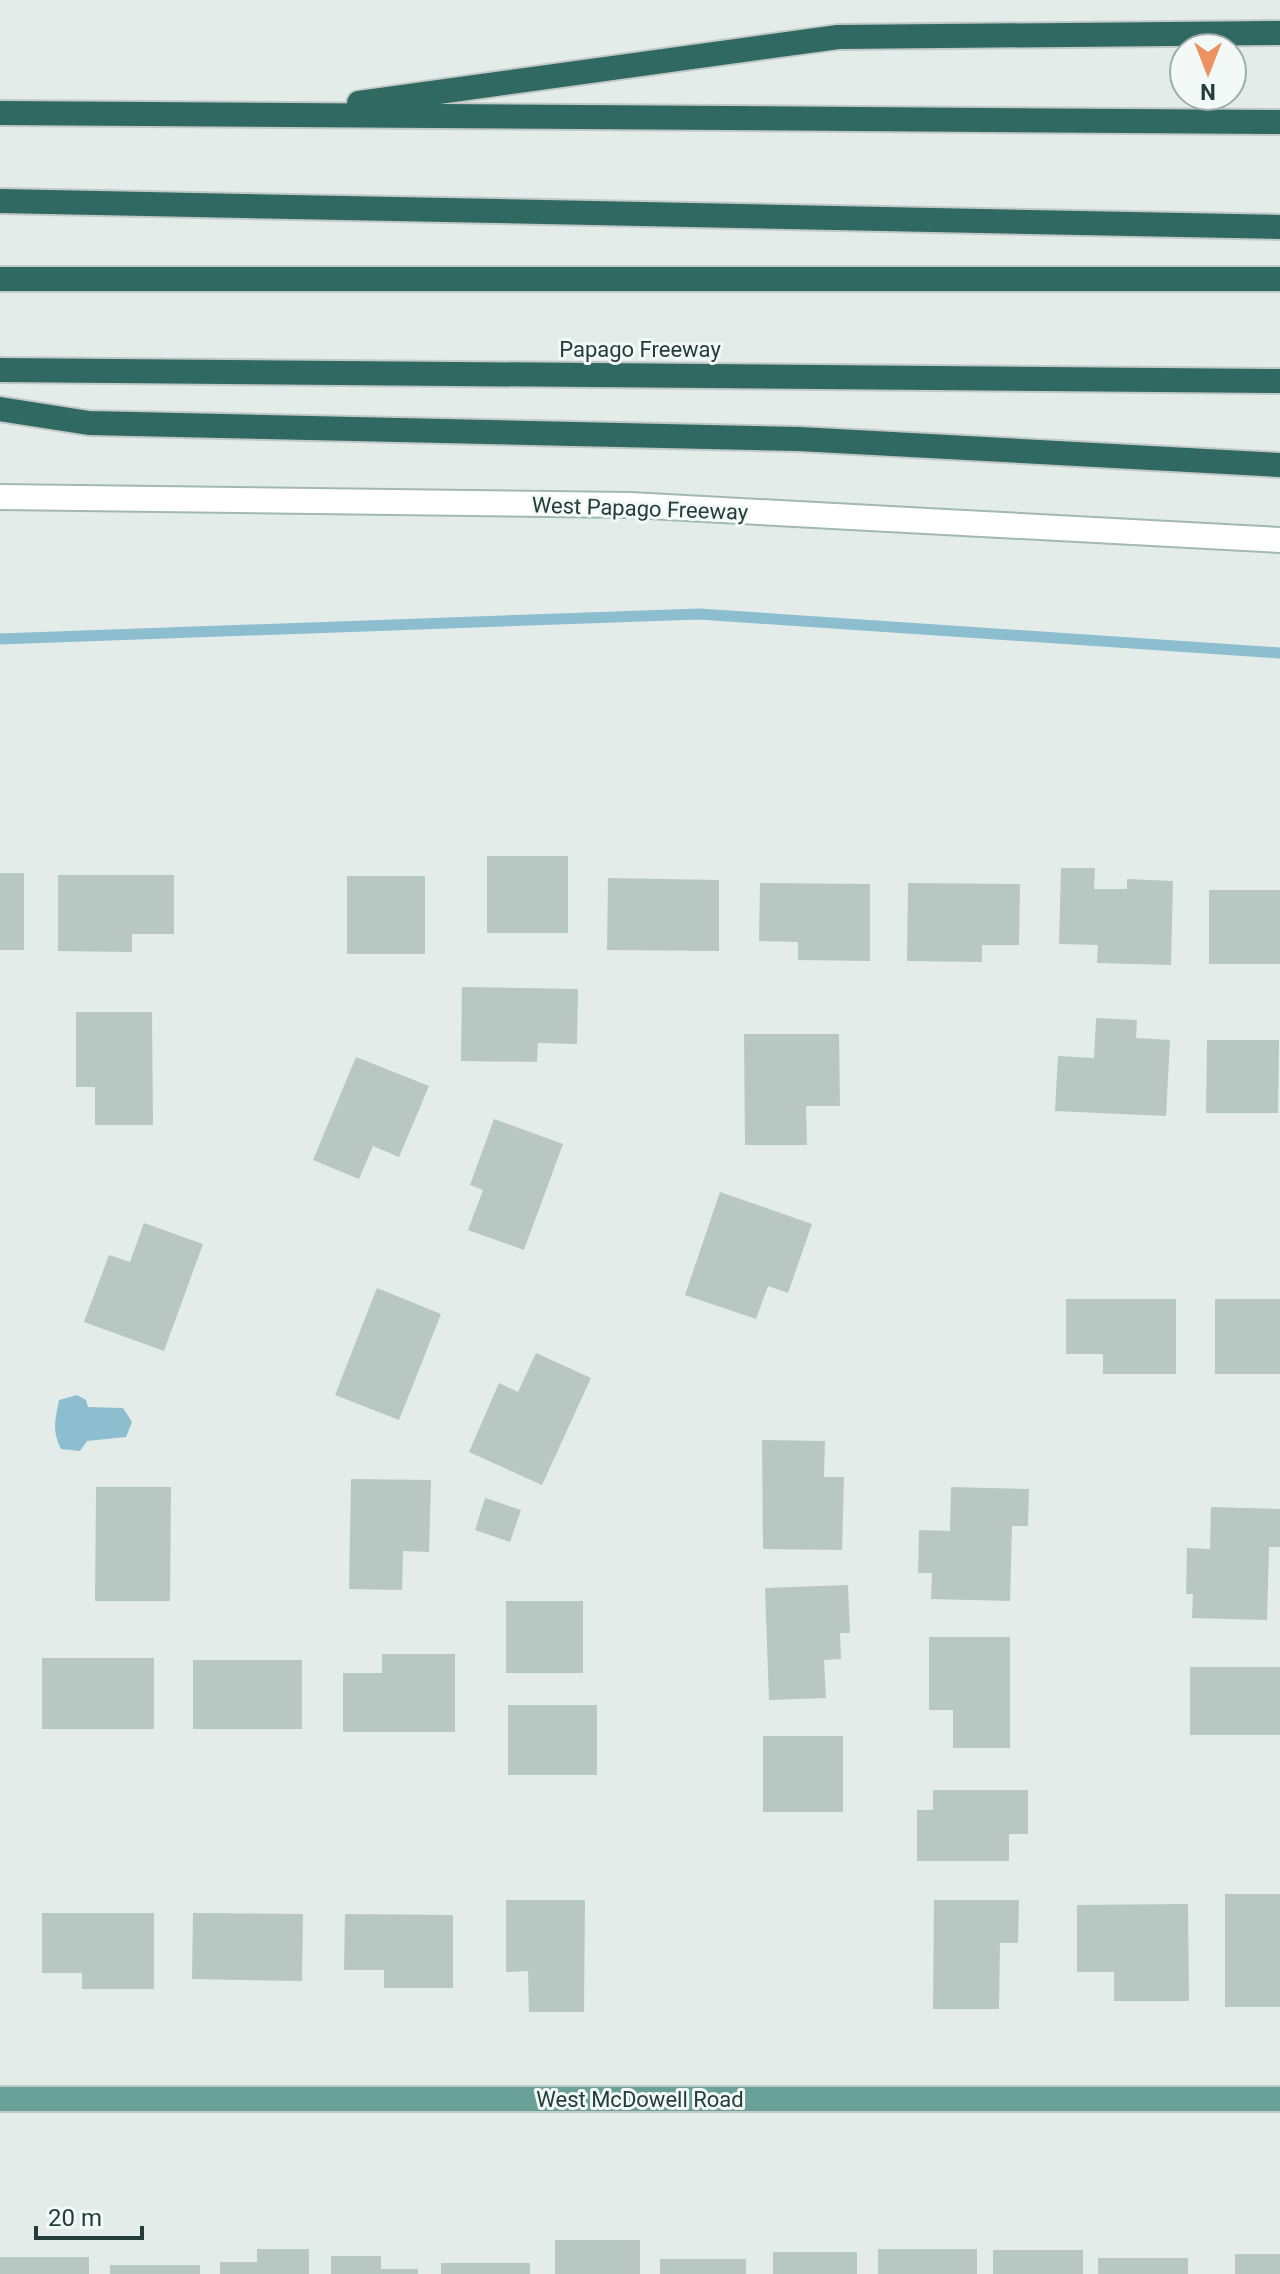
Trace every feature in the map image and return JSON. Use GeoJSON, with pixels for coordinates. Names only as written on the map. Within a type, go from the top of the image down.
{"type":"FeatureCollection","features":[{"type":"Feature","properties":{"kind":"highway"},"geometry":{"type":"LineString","coordinates":[[273,115],[838,37],[1280,33]]}},
{"type":"Feature","properties":{"kind":"highway"},"geometry":{"type":"LineString","coordinates":[[0,113],[1280,122]]}},
{"type":"Feature","properties":{"kind":"highway"},"geometry":{"type":"LineString","coordinates":[[0,201],[1280,227]]}},
{"type":"Feature","properties":{"kind":"highway"},"geometry":{"type":"LineString","coordinates":[[0,279],[1280,279]]}},
{"type":"Feature","properties":{"kind":"highway","name":"Papago Freeway"},"geometry":{"type":"LineString","coordinates":[[0,370],[1280,381]]}},
{"type":"Feature","properties":{"kind":"highway"},"geometry":{"type":"LineString","coordinates":[[0,409],[89,423],[799,439],[1280,465]]}},
{"type":"Feature","properties":{"kind":"main road","name":"West Papago Freeway"},"geometry":{"type":"LineString","coordinates":[[0,497],[630,505],[1280,540]]}},
{"type":"Feature","properties":{"kind":"main road","name":"West McDowell Road"},"geometry":{"type":"LineString","coordinates":[[0,2099],[1280,2099]]}},
{"type":"Feature","properties":{"kind":"water"},"geometry":{"type":"Polygon","coordinates":[[[77,1395],[86,1400],[88,1407],[123,1408],[132,1422],[126,1437],[87,1441],[80,1451],[61,1449],[55,1425],[59,1400],[77,1395]]]}},
{"type":"Feature","properties":{"kind":"building"},"geometry":{"type":"Polygon","coordinates":[[[487,856],[568,856],[568,933],[487,933],[487,856]]]}},
{"type":"Feature","properties":{"kind":"building"},"geometry":{"type":"Polygon","coordinates":[[[1061,868],[1095,868],[1094,889],[1127,889],[1127,879],[1173,881],[1171,965],[1097,963],[1098,945],[1059,944],[1061,868]]]}},
{"type":"Feature","properties":{"kind":"building"},"geometry":{"type":"Polygon","coordinates":[[[0,873],[24,873],[24,950],[0,950],[0,873]]]}},
{"type":"Feature","properties":{"kind":"building"},"geometry":{"type":"Polygon","coordinates":[[[58,875],[174,875],[174,934],[132,934],[132,952],[58,951],[58,875]]]}},
{"type":"Feature","properties":{"kind":"building"},"geometry":{"type":"Polygon","coordinates":[[[347,876],[425,876],[425,954],[347,954],[347,876]]]}},
{"type":"Feature","properties":{"kind":"building"},"geometry":{"type":"Polygon","coordinates":[[[608,878],[719,880],[719,951],[607,950],[608,878]]]}},
{"type":"Feature","properties":{"kind":"building"},"geometry":{"type":"Polygon","coordinates":[[[760,883],[870,884],[870,961],[798,960],[798,942],[759,941],[760,883]]]}},
{"type":"Feature","properties":{"kind":"building"},"geometry":{"type":"Polygon","coordinates":[[[908,883],[1020,884],[1019,945],[982,945],[982,962],[907,961],[908,883]]]}},
{"type":"Feature","properties":{"kind":"building"},"geometry":{"type":"Polygon","coordinates":[[[1209,890],[1280,890],[1280,964],[1209,964],[1209,890]]]}},
{"type":"Feature","properties":{"kind":"building"},"geometry":{"type":"Polygon","coordinates":[[[462,987],[578,989],[577,1044],[538,1043],[537,1062],[461,1061],[462,987]]]}},
{"type":"Feature","properties":{"kind":"building"},"geometry":{"type":"Polygon","coordinates":[[[76,1012],[152,1012],[153,1125],[95,1125],[95,1087],[76,1087],[76,1012]]]}},
{"type":"Feature","properties":{"kind":"building"},"geometry":{"type":"Polygon","coordinates":[[[1096,1018],[1137,1020],[1136,1038],[1170,1040],[1166,1116],[1055,1111],[1058,1056],[1094,1058],[1096,1018]]]}},
{"type":"Feature","properties":{"kind":"building"},"geometry":{"type":"Polygon","coordinates":[[[744,1034],[839,1034],[840,1106],[806,1106],[807,1145],[745,1145],[744,1034]]]}},
{"type":"Feature","properties":{"kind":"building"},"geometry":{"type":"Polygon","coordinates":[[[1207,1040],[1279,1040],[1278,1113],[1206,1113],[1207,1040]]]}},
{"type":"Feature","properties":{"kind":"building"},"geometry":{"type":"Polygon","coordinates":[[[356,1057],[429,1086],[399,1157],[373,1146],[359,1179],[313,1160],[356,1057]]]}},
{"type":"Feature","properties":{"kind":"building"},"geometry":{"type":"Polygon","coordinates":[[[494,1119],[563,1144],[524,1250],[468,1230],[483,1190],[470,1185],[494,1119]]]}},
{"type":"Feature","properties":{"kind":"building"},"geometry":{"type":"Polygon","coordinates":[[[720,1192],[812,1224],[788,1293],[768,1286],[756,1319],[685,1295],[720,1192]]]}},
{"type":"Feature","properties":{"kind":"building"},"geometry":{"type":"Polygon","coordinates":[[[144,1223],[203,1244],[164,1351],[84,1322],[109,1255],[130,1262],[144,1223]]]}},
{"type":"Feature","properties":{"kind":"building"},"geometry":{"type":"Polygon","coordinates":[[[377,1288],[441,1314],[399,1420],[335,1395],[377,1288]]]}},
{"type":"Feature","properties":{"kind":"building"},"geometry":{"type":"Polygon","coordinates":[[[1066,1299],[1176,1299],[1176,1374],[1103,1374],[1103,1354],[1066,1354],[1066,1299]]]}},
{"type":"Feature","properties":{"kind":"building"},"geometry":{"type":"Polygon","coordinates":[[[1215,1299],[1280,1299],[1280,1374],[1215,1374],[1215,1299]]]}},
{"type":"Feature","properties":{"kind":"building"},"geometry":{"type":"Polygon","coordinates":[[[536,1353],[591,1378],[542,1485],[469,1452],[499,1383],[518,1392],[536,1353]]]}},
{"type":"Feature","properties":{"kind":"building"},"geometry":{"type":"Polygon","coordinates":[[[762,1440],[825,1441],[824,1477],[844,1477],[842,1550],[763,1549],[762,1440]]]}},
{"type":"Feature","properties":{"kind":"building"},"geometry":{"type":"Polygon","coordinates":[[[351,1479],[431,1480],[429,1552],[403,1551],[402,1590],[349,1589],[351,1479]]]}},
{"type":"Feature","properties":{"kind":"building"},"geometry":{"type":"Polygon","coordinates":[[[96,1487],[171,1487],[170,1601],[95,1601],[96,1487]]]}},
{"type":"Feature","properties":{"kind":"building"},"geometry":{"type":"Polygon","coordinates":[[[951,1487],[1029,1489],[1028,1526],[1012,1526],[1010,1601],[931,1599],[932,1573],[918,1573],[919,1530],[950,1531],[951,1487]]]}},
{"type":"Feature","properties":{"kind":"building"},"geometry":{"type":"Polygon","coordinates":[[[485,1498],[521,1510],[510,1542],[475,1530],[485,1498]]]}},
{"type":"Feature","properties":{"kind":"building"},"geometry":{"type":"Polygon","coordinates":[[[1211,1507],[1280,1509],[1280,1547],[1269,1547],[1267,1620],[1192,1618],[1193,1594],[1186,1594],[1187,1548],[1210,1549],[1211,1507]]]}},
{"type":"Feature","properties":{"kind":"building"},"geometry":{"type":"Polygon","coordinates":[[[848,1585],[850,1633],[840,1633],[841,1659],[824,1660],[826,1698],[769,1700],[765,1588],[848,1585]]]}},
{"type":"Feature","properties":{"kind":"building"},"geometry":{"type":"Polygon","coordinates":[[[506,1601],[583,1601],[583,1673],[506,1673],[506,1601]]]}},
{"type":"Feature","properties":{"kind":"building"},"geometry":{"type":"Polygon","coordinates":[[[929,1637],[1010,1637],[1010,1748],[953,1748],[953,1710],[929,1710],[929,1637]]]}},
{"type":"Feature","properties":{"kind":"building"},"geometry":{"type":"Polygon","coordinates":[[[382,1654],[455,1654],[455,1732],[343,1732],[343,1673],[382,1673],[382,1654]]]}},
{"type":"Feature","properties":{"kind":"building"},"geometry":{"type":"Polygon","coordinates":[[[42,1658],[154,1658],[154,1729],[42,1729],[42,1658]]]}},
{"type":"Feature","properties":{"kind":"building"},"geometry":{"type":"Polygon","coordinates":[[[193,1660],[302,1660],[302,1729],[193,1729],[193,1660]]]}},
{"type":"Feature","properties":{"kind":"building"},"geometry":{"type":"Polygon","coordinates":[[[1190,1667],[1280,1667],[1280,1735],[1190,1735],[1190,1667]]]}},
{"type":"Feature","properties":{"kind":"building"},"geometry":{"type":"Polygon","coordinates":[[[508,1705],[597,1705],[597,1775],[508,1775],[508,1705]]]}},
{"type":"Feature","properties":{"kind":"building"},"geometry":{"type":"Polygon","coordinates":[[[763,1736],[843,1736],[843,1812],[763,1812],[763,1736]]]}},
{"type":"Feature","properties":{"kind":"building"},"geometry":{"type":"Polygon","coordinates":[[[933,1790],[1028,1790],[1028,1834],[1009,1834],[1009,1861],[917,1861],[917,1810],[933,1810],[933,1790]]]}},
{"type":"Feature","properties":{"kind":"building"},"geometry":{"type":"Polygon","coordinates":[[[1225,1894],[1280,1894],[1280,2007],[1225,2007],[1225,1894]]]}},
{"type":"Feature","properties":{"kind":"building"},"geometry":{"type":"Polygon","coordinates":[[[506,1900],[585,1900],[584,2012],[529,2012],[528,1971],[506,1972],[506,1900]]]}},
{"type":"Feature","properties":{"kind":"building"},"geometry":{"type":"Polygon","coordinates":[[[934,1900],[1019,1900],[1018,1943],[1000,1943],[999,2009],[933,2009],[934,1900]]]}},
{"type":"Feature","properties":{"kind":"building"},"geometry":{"type":"Polygon","coordinates":[[[1188,1904],[1189,2001],[1114,2001],[1114,1972],[1077,1972],[1077,1905],[1188,1904]]]}},
{"type":"Feature","properties":{"kind":"building"},"geometry":{"type":"Polygon","coordinates":[[[42,1913],[154,1913],[154,1989],[82,1989],[82,1973],[42,1973],[42,1913]]]}},
{"type":"Feature","properties":{"kind":"building"},"geometry":{"type":"Polygon","coordinates":[[[193,1913],[303,1914],[302,1981],[192,1979],[193,1913]]]}},
{"type":"Feature","properties":{"kind":"building"},"geometry":{"type":"Polygon","coordinates":[[[345,1914],[453,1915],[453,1988],[384,1988],[384,1970],[344,1970],[345,1914]]]}},
{"type":"Feature","properties":{"kind":"building"},"geometry":{"type":"Polygon","coordinates":[[[555,2240],[640,2240],[640,2274],[555,2274],[555,2240]]]}},
{"type":"Feature","properties":{"kind":"building"},"geometry":{"type":"Polygon","coordinates":[[[257,2249],[309,2249],[309,2274],[220,2274],[220,2262],[257,2262],[257,2249]]]}},
{"type":"Feature","properties":{"kind":"building"},"geometry":{"type":"Polygon","coordinates":[[[878,2249],[977,2249],[977,2274],[878,2274],[878,2249]]]}},
{"type":"Feature","properties":{"kind":"building"},"geometry":{"type":"Polygon","coordinates":[[[993,2250],[1083,2250],[1083,2274],[993,2274],[993,2250]]]}},
{"type":"Feature","properties":{"kind":"building"},"geometry":{"type":"Polygon","coordinates":[[[773,2252],[857,2252],[857,2274],[773,2274],[773,2252]]]}},
{"type":"Feature","properties":{"kind":"building"},"geometry":{"type":"Polygon","coordinates":[[[1235,2254],[1280,2254],[1280,2274],[1235,2274],[1235,2254]]]}},
{"type":"Feature","properties":{"kind":"building"},"geometry":{"type":"Polygon","coordinates":[[[331,2256],[381,2256],[381,2269],[418,2269],[418,2274],[331,2274],[331,2256]]]}},
{"type":"Feature","properties":{"kind":"building"},"geometry":{"type":"Polygon","coordinates":[[[0,2257],[89,2257],[89,2274],[0,2274],[0,2257]]]}},
{"type":"Feature","properties":{"kind":"building"},"geometry":{"type":"Polygon","coordinates":[[[1098,2258],[1188,2258],[1188,2274],[1098,2274],[1098,2258]]]}},
{"type":"Feature","properties":{"kind":"building"},"geometry":{"type":"Polygon","coordinates":[[[660,2259],[746,2259],[746,2274],[660,2274],[660,2259]]]}},
{"type":"Feature","properties":{"kind":"building"},"geometry":{"type":"Polygon","coordinates":[[[441,2263],[530,2263],[530,2274],[441,2274],[441,2263]]]}},
{"type":"Feature","properties":{"kind":"building"},"geometry":{"type":"Polygon","coordinates":[[[110,2265],[200,2265],[200,2274],[110,2274],[110,2265]]]}},
{"type":"Feature","properties":{"kind":"waterway"},"geometry":{"type":"LineString","coordinates":[[0,639],[699,614],[1280,653]]}}]}
